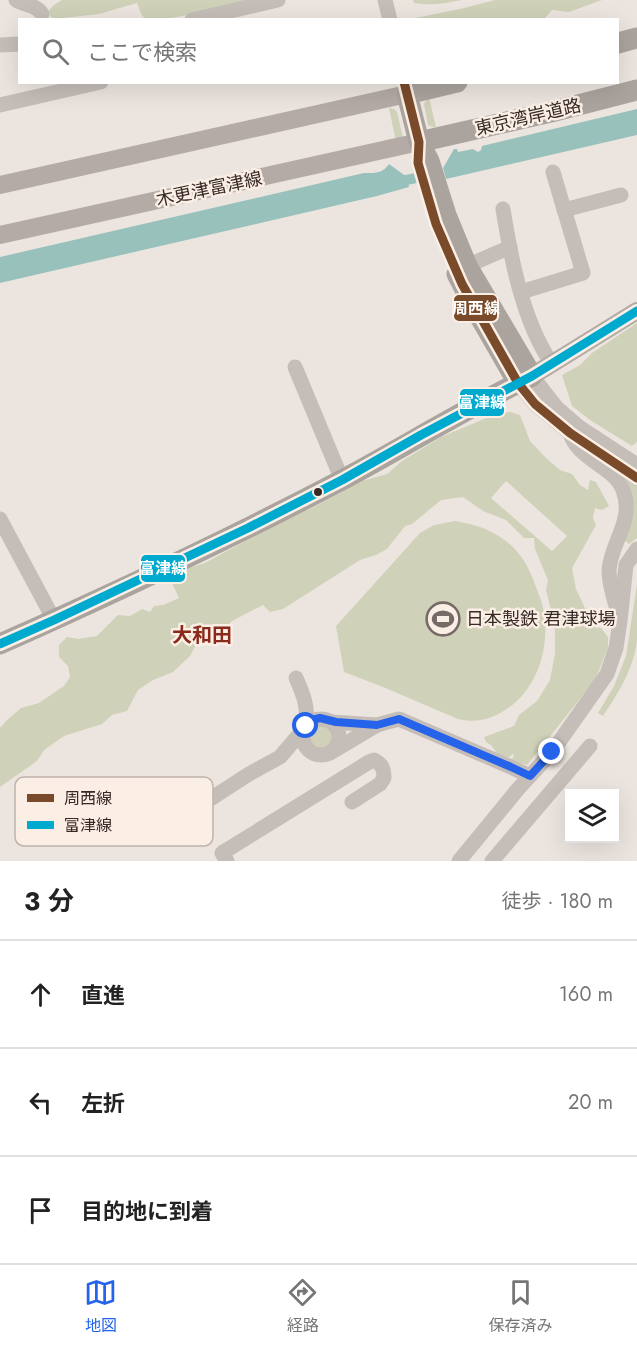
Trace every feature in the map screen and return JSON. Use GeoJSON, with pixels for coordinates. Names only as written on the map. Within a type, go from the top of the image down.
{"type":"FeatureCollection","features":[{"type":"Feature","properties":{"kind":"highway"},"geometry":{"type":"LineString","coordinates":[[619,43],[637,38]]}},
{"type":"Feature","properties":{"kind":"highway"},"geometry":{"type":"LineString","coordinates":[[440,84],[406,88],[420,149],[429,161],[436,224],[462,284],[481,319],[525,380]]}},
{"type":"Feature","properties":{"kind":"highway","name":"東京湾岸道路"},"geometry":{"type":"LineString","coordinates":[[420,149],[637,90]]}},
{"type":"Feature","properties":{"kind":"highway"},"geometry":{"type":"LineString","coordinates":[[431,189],[446,215],[467,266],[525,380]]}},
{"type":"Feature","properties":{"kind":"highway"},"geometry":{"type":"LineString","coordinates":[[0,644],[248,528],[342,480],[525,380]]}},
{"type":"Feature","properties":{"kind":"main road"},"geometry":{"type":"LineString","coordinates":[[0,184],[406,88]]}},
{"type":"Feature","properties":{"kind":"main road","name":"木更津富津線"},"geometry":{"type":"LineString","coordinates":[[0,235],[420,149]]}},
{"type":"Feature","properties":{"kind":"main road"},"geometry":{"type":"LineString","coordinates":[[525,380],[637,312]]}},
{"type":"Feature","properties":{"kind":"street"},"geometry":{"type":"LineString","coordinates":[[16,0],[39,9],[42,17]]}},
{"type":"Feature","properties":{"kind":"street"},"geometry":{"type":"LineString","coordinates":[[42,17],[43,9],[49,0]]}},
{"type":"Feature","properties":{"kind":"street"},"geometry":{"type":"LineString","coordinates":[[201,18],[278,0]]}},
{"type":"Feature","properties":{"kind":"street"},"geometry":{"type":"LineString","coordinates":[[385,0],[390,18]]}},
{"type":"Feature","properties":{"kind":"street"},"geometry":{"type":"LineString","coordinates":[[0,45],[18,44]]}},
{"type":"Feature","properties":{"kind":"street"},"geometry":{"type":"LineString","coordinates":[[0,105],[92,84]]}},
{"type":"Feature","properties":{"kind":"street"},"geometry":{"type":"LineString","coordinates":[[521,292],[583,273],[553,172]]}},
{"type":"Feature","properties":{"kind":"street"},"geometry":{"type":"LineString","coordinates":[[564,210],[621,195]]}},
{"type":"Feature","properties":{"kind":"street"},"geometry":{"type":"LineString","coordinates":[[503,209],[510,248],[527,314],[545,355],[552,364]]}},
{"type":"Feature","properties":{"kind":"street"},"geometry":{"type":"LineString","coordinates":[[467,266],[510,248]]}},
{"type":"Feature","properties":{"kind":"street"},"geometry":{"type":"LineString","coordinates":[[295,367],[342,480]]}},
{"type":"Feature","properties":{"kind":"street"},"geometry":{"type":"LineString","coordinates":[[525,380],[535,404],[570,433],[637,478]]}},
{"type":"Feature","properties":{"kind":"street"},"geometry":{"type":"LineString","coordinates":[[525,380],[579,427],[637,465]]}},
{"type":"Feature","properties":{"kind":"street"},"geometry":{"type":"LineString","coordinates":[[570,433],[573,441],[618,480],[624,491],[626,518],[612,553],[609,570],[611,591],[620,621]]}},
{"type":"Feature","properties":{"kind":"street"},"geometry":{"type":"LineString","coordinates":[[0,519],[54,620]]}},
{"type":"Feature","properties":{"kind":"street"},"geometry":{"type":"LineString","coordinates":[[459,861],[552,752],[607,674],[616,648],[626,564],[637,549]]}},
{"type":"Feature","properties":{"kind":"street"},"geometry":{"type":"LineString","coordinates":[[296,678],[305,698],[307,714],[302,737],[304,745],[309,751],[323,754],[337,746],[338,729],[305,698]]}},
{"type":"Feature","properties":{"kind":"street"},"geometry":{"type":"LineString","coordinates":[[213,797],[280,757],[312,720],[320,718],[377,725]]}},
{"type":"Feature","properties":{"kind":"street"},"geometry":{"type":"LineString","coordinates":[[280,757],[323,754],[377,725],[399,719],[530,776]]}},
{"type":"Feature","properties":{"kind":"street"},"geometry":{"type":"LineString","coordinates":[[481,834],[496,856],[590,746]]}},
{"type":"Feature","properties":{"kind":"street"},"geometry":{"type":"LineString","coordinates":[[227,861],[222,853],[374,759],[384,769],[384,778],[380,784],[352,802]]}},
{"type":"Feature","properties":{"kind":"green space"},"geometry":{"type":"Polygon","coordinates":[[[62,0],[253,0],[171,18],[145,18],[137,3],[99,14],[53,18],[49,10],[62,0]]]}},
{"type":"Feature","properties":{"kind":"green space"},"geometry":{"type":"Polygon","coordinates":[[[413,0],[462,0],[426,4],[414,3],[413,0]]]}},
{"type":"Feature","properties":{"kind":"green space"},"geometry":{"type":"Polygon","coordinates":[[[495,0],[602,0],[569,12],[552,10],[545,18],[415,18],[495,0]]]}},
{"type":"Feature","properties":{"kind":"green space"},"geometry":{"type":"Polygon","coordinates":[[[429,97],[436,127],[428,125],[424,104],[429,97]]]}},
{"type":"Feature","properties":{"kind":"green space"},"geometry":{"type":"Polygon","coordinates":[[[389,108],[397,112],[403,138],[396,142],[389,108]]]}},
{"type":"Feature","properties":{"kind":"green space"},"geometry":{"type":"Polygon","coordinates":[[[637,323],[637,442],[632,446],[572,406],[562,375],[580,365],[592,353],[637,323]]]}},
{"type":"Feature","properties":{"kind":"green space"},"geometry":{"type":"Polygon","coordinates":[[[510,412],[520,415],[530,441],[547,459],[560,470],[572,474],[580,485],[588,490],[590,480],[596,482],[609,506],[602,510],[595,508],[593,518],[596,525],[572,568],[576,589],[594,627],[601,628],[608,637],[608,648],[595,680],[527,765],[512,761],[514,753],[508,758],[500,758],[484,737],[514,726],[519,715],[537,701],[550,680],[555,653],[555,626],[546,590],[548,580],[535,549],[534,538],[524,538],[506,520],[483,511],[463,497],[441,500],[412,524],[405,526],[387,549],[360,560],[283,609],[270,612],[263,605],[232,621],[221,633],[196,645],[190,656],[173,672],[153,680],[138,690],[127,711],[112,715],[102,724],[64,736],[44,750],[37,761],[0,787],[0,728],[21,708],[39,703],[64,686],[70,677],[68,666],[59,657],[59,645],[67,637],[78,639],[97,636],[118,615],[130,616],[142,609],[150,612],[154,606],[179,598],[172,583],[173,573],[205,563],[296,513],[308,510],[362,481],[387,474],[402,461],[441,437],[496,414],[510,412]],[[506,481],[491,498],[552,551],[567,536],[506,481]]]}},
{"type":"Feature","properties":{"kind":"green space"},"geometry":{"type":"Polygon","coordinates":[[[625,477],[637,485],[637,538],[629,544],[623,539],[630,488],[625,477]]]}},
{"type":"Feature","properties":{"kind":"green space","name":"日本製鉄 君津球場"},"geometry":{"type":"Polygon","coordinates":[[[455,521],[486,529],[513,547],[529,571],[544,613],[545,641],[532,682],[514,704],[491,717],[475,721],[458,719],[344,672],[336,626],[420,533],[434,525],[455,521]]]}},
{"type":"Feature","properties":{"kind":"green space"},"geometry":{"type":"Polygon","coordinates":[[[637,584],[637,640],[633,661],[603,716],[598,713],[614,686],[626,656],[637,584]]]}},
{"type":"Feature","properties":{"kind":"green space"},"geometry":{"type":"Polygon","coordinates":[[[321,723],[331,727],[335,737],[331,747],[321,751],[311,747],[307,737],[311,727],[321,723]]]}},
{"type":"Feature","properties":{"kind":"water"},"geometry":{"type":"Polygon","coordinates":[[[637,109],[637,135],[446,179],[443,168],[454,149],[458,152],[473,149],[478,152],[482,146],[637,109]]]}},
{"type":"Feature","properties":{"kind":"water"},"geometry":{"type":"Polygon","coordinates":[[[389,164],[407,177],[409,187],[0,283],[0,257],[364,173],[378,172],[384,170],[389,164]]]}},
{"type":"Feature","properties":{"kind":"waterway"},"geometry":{"type":"LineString","coordinates":[[396,182],[436,174]]}},
{"type":"Feature","properties":{"kind":"transit line","name":"周西線"},"geometry":{"type":"LineString","coordinates":[[404,84],[419,142],[418,163],[436,224],[462,284],[518,383],[535,404],[570,433],[637,478]]}},
{"type":"Feature","properties":{"kind":"transit line","name":"富津線"},"geometry":{"type":"LineString","coordinates":[[0,644],[248,528],[342,480],[532,376],[637,311]]}},
{"type":"Feature","properties":{"kind":"place","name":"日本製鉄 君津球場"},"geometry":{"type":"Point","coordinates":[443,619]}},
{"type":"Feature","properties":{"kind":"district","name":"大和田"},"geometry":{"type":"Point","coordinates":[202,635]}},
{"type":"Feature","properties":{"kind":"route"},"geometry":{"type":"LineString","coordinates":[[306,726],[312,720],[320,718],[332,722],[377,725],[399,719],[530,776],[552,752]]}}]}
